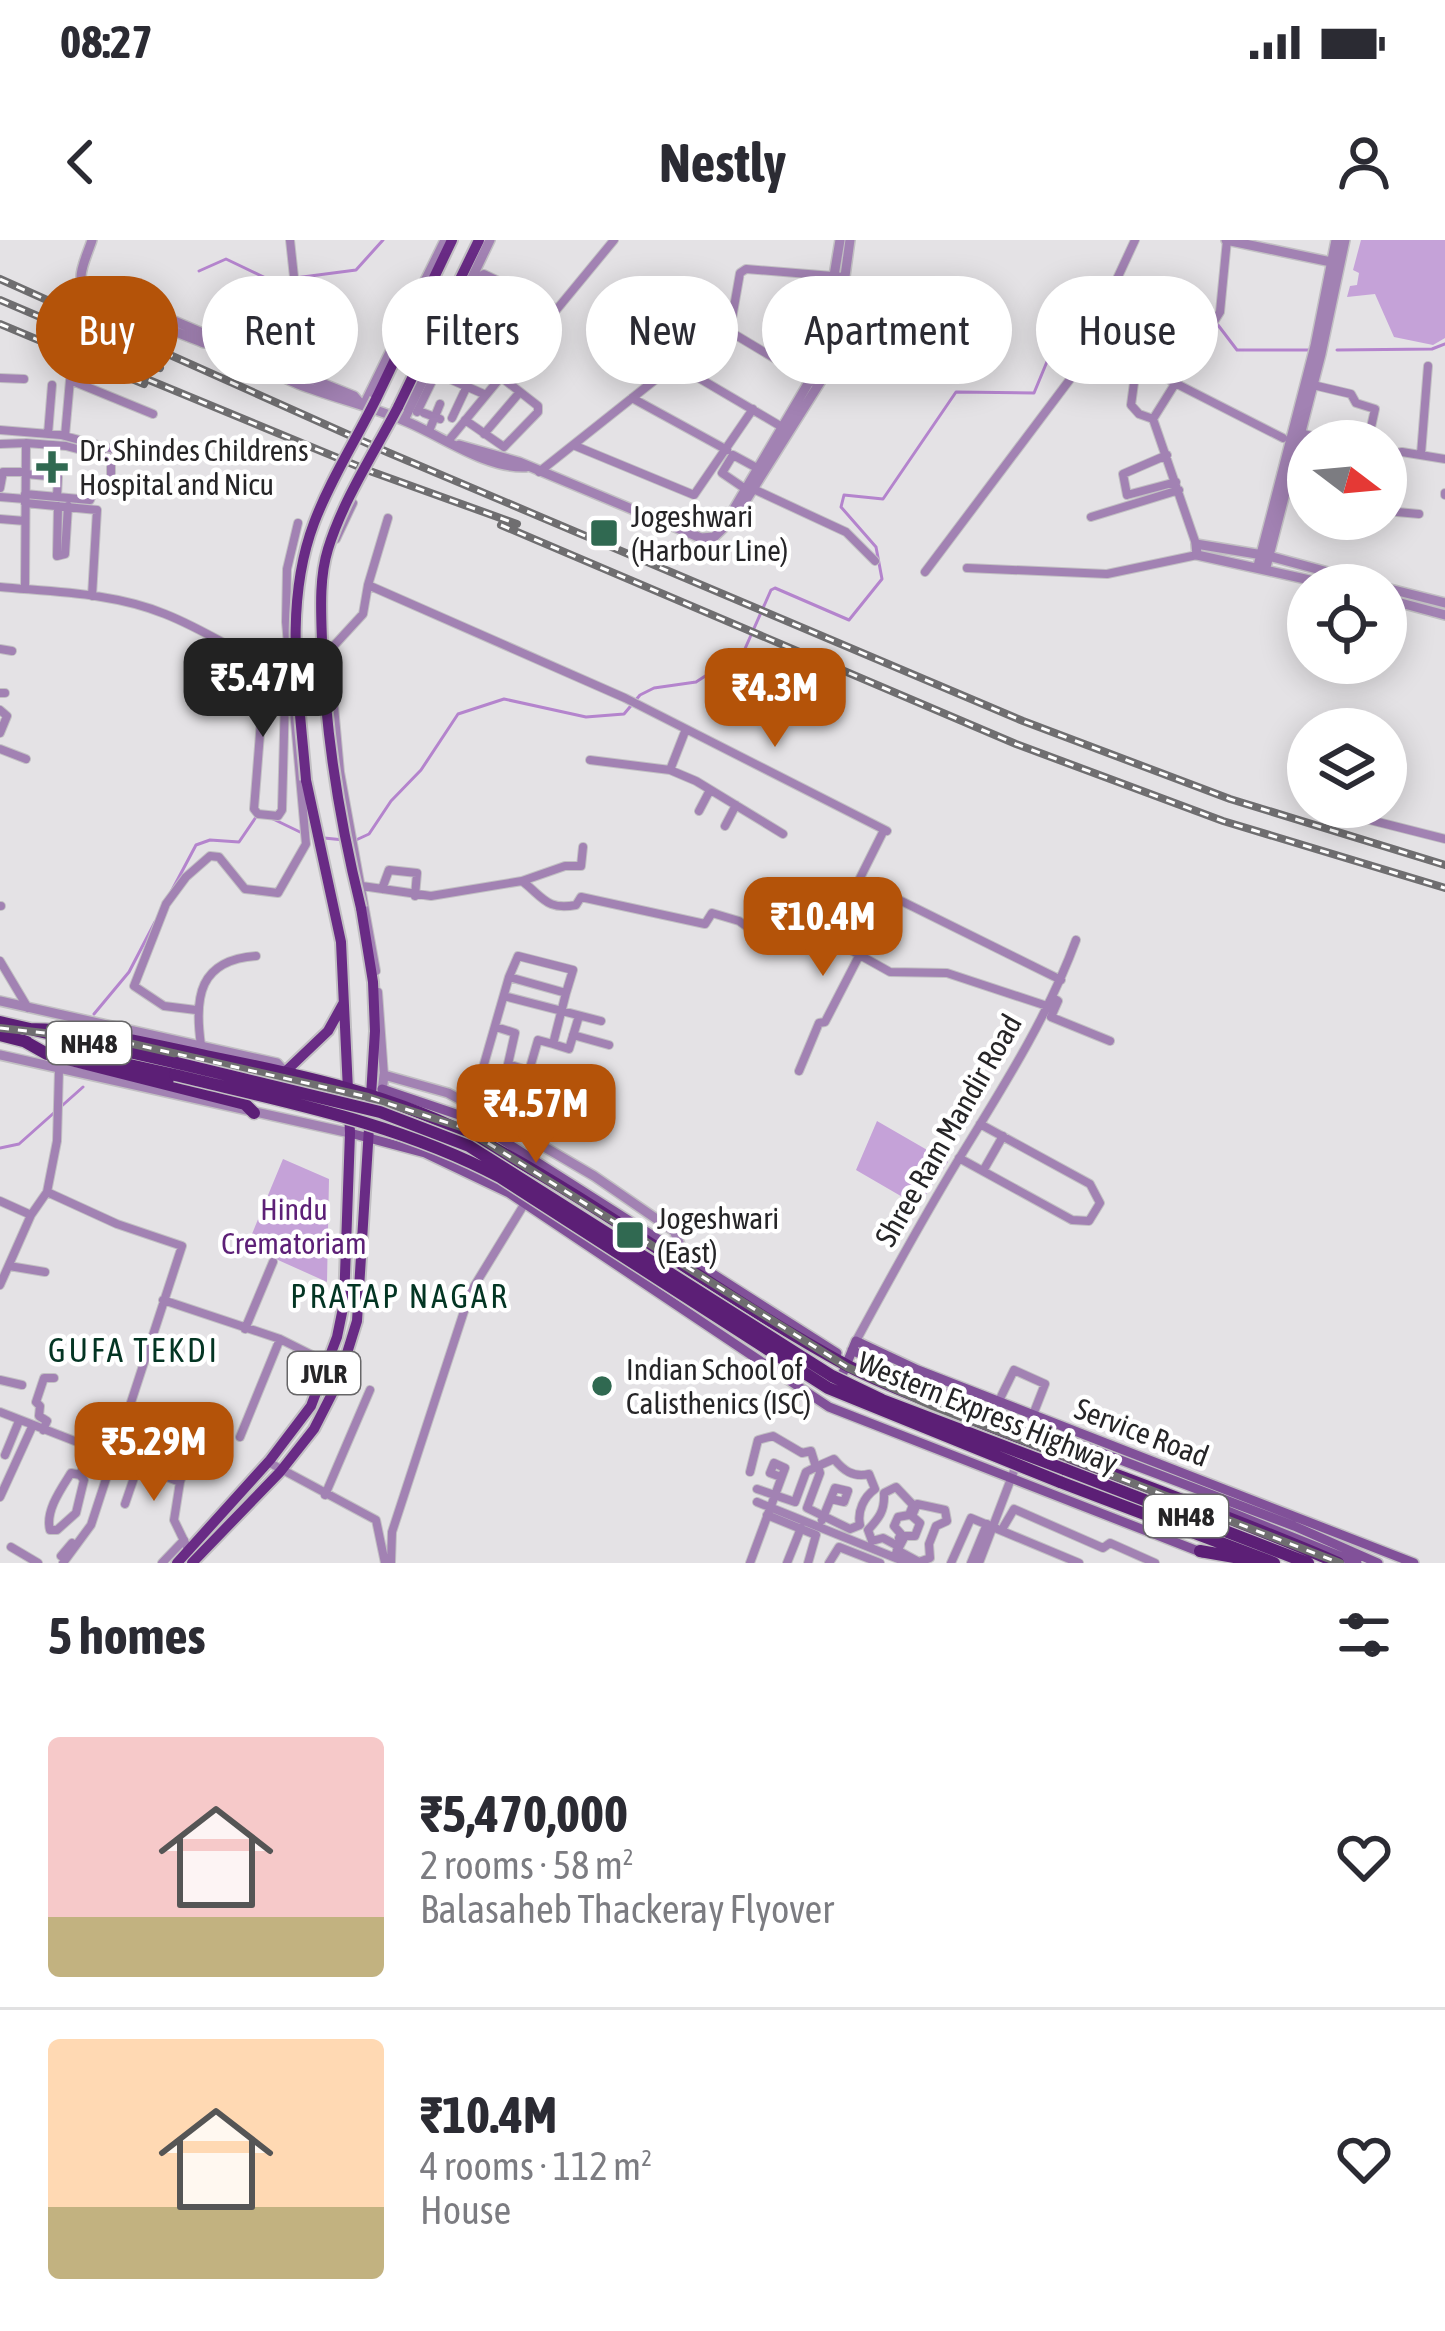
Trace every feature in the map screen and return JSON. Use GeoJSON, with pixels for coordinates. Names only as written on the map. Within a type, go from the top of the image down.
{"type":"FeatureCollection","features":[{"type":"Feature","properties":{"kind":"highway","name":"Western Express Highway"},"geometry":{"type":"LineString","coordinates":[[0,1022],[25,1035],[380,1112],[470,1146],[832,1376],[1272,1562]]}},
{"type":"Feature","properties":{"kind":"highway"},"geometry":{"type":"LineString","coordinates":[[25,1035],[77,1029],[245,1060],[378,1094],[539,1170],[850,1354],[1026,1441],[1338,1563]]}},
{"type":"Feature","properties":{"kind":"highway"},"geometry":{"type":"LineString","coordinates":[[25,1035],[47,1054],[245,1104],[254,1113]]}},
{"type":"Feature","properties":{"kind":"highway","name":"Western Express Highway"},"geometry":{"type":"LineString","coordinates":[[0,1036],[25,1035]]}},
{"type":"Feature","properties":{"kind":"highway","name":"Western Express Highway"},"geometry":{"type":"LineString","coordinates":[[1062,1476],[1308,1563]]}},
{"type":"Feature","properties":{"kind":"highway"},"geometry":{"type":"LineString","coordinates":[[1200,1551],[1272,1562]]}},
{"type":"Feature","properties":{"kind":"main road"},"geometry":{"type":"LineString","coordinates":[[348,1087],[340,933],[306,780],[295,640],[297,596],[315,519],[364,401],[448,240]]}},
{"type":"Feature","properties":{"kind":"main road"},"geometry":{"type":"LineString","coordinates":[[378,1094],[364,917],[331,769],[323,678],[322,573],[336,529],[479,240]]}},
{"type":"Feature","properties":{"kind":"main road"},"geometry":{"type":"LineString","coordinates":[[285,1072],[328,1031],[345,1001]]}},
{"type":"Feature","properties":{"kind":"main road","name":"JVLR"},"geometry":{"type":"LineString","coordinates":[[177,1563],[268,1462],[311,1406],[328,1364],[344,1303],[348,1087]]}},
{"type":"Feature","properties":{"kind":"main road","name":"JVLR"},"geometry":{"type":"LineString","coordinates":[[188,1551],[280,1472],[314,1429],[342,1370],[362,1286],[370,1138],[378,1094]]}},
{"type":"Feature","properties":{"kind":"main road"},"geometry":{"type":"LineString","coordinates":[[350,1133],[424,1154],[524,1203],[829,1407],[1231,1563]]}},
{"type":"Feature","properties":{"kind":"main road"},"geometry":{"type":"LineString","coordinates":[[829,1407],[850,1354],[923,1395],[1358,1563]]}},
{"type":"Feature","properties":{"kind":"main road","name":"Service Road"},"geometry":{"type":"LineString","coordinates":[[850,1354],[918,1370],[1166,1473],[1414,1563]]}},
{"type":"Feature","properties":{"kind":"main road"},"geometry":{"type":"LineString","coordinates":[[1296,1522],[1378,1563]]}},
{"type":"Feature","properties":{"kind":"street"},"geometry":{"type":"LineString","coordinates":[[92,240],[81,276],[84,286],[101,300],[202,334]]}},
{"type":"Feature","properties":{"kind":"street"},"geometry":{"type":"LineString","coordinates":[[290,240],[294,276]]}},
{"type":"Feature","properties":{"kind":"street"},"geometry":{"type":"LineString","coordinates":[[404,420],[490,240]]}},
{"type":"Feature","properties":{"kind":"street"},"geometry":{"type":"LineString","coordinates":[[562,303],[614,240]]}},
{"type":"Feature","properties":{"kind":"street"},"geometry":{"type":"LineString","coordinates":[[840,240],[840,276]]}},
{"type":"Feature","properties":{"kind":"street"},"geometry":{"type":"LineString","coordinates":[[840,276],[850,240]]}},
{"type":"Feature","properties":{"kind":"street"},"geometry":{"type":"LineString","coordinates":[[1120,276],[1135,240]]}},
{"type":"Feature","properties":{"kind":"street"},"geometry":{"type":"LineString","coordinates":[[1218,315],[1226,240],[1337,263]]}},
{"type":"Feature","properties":{"kind":"street"},"geometry":{"type":"LineString","coordinates":[[1303,420],[1341,240]]}},
{"type":"Feature","properties":{"kind":"street"},"geometry":{"type":"LineString","coordinates":[[1301,420],[1337,263]]}},
{"type":"Feature","properties":{"kind":"street"},"geometry":{"type":"LineString","coordinates":[[762,349],[731,329],[740,273],[746,269],[828,276]]}},
{"type":"Feature","properties":{"kind":"street"},"geometry":{"type":"LineString","coordinates":[[538,472],[675,364],[782,427]]}},
{"type":"Feature","properties":{"kind":"street"},"geometry":{"type":"LineString","coordinates":[[1420,454],[1428,366]]}},
{"type":"Feature","properties":{"kind":"street"},"geometry":{"type":"LineString","coordinates":[[429,431],[434,374],[486,395]]}},
{"type":"Feature","properties":{"kind":"street"},"geometry":{"type":"LineString","coordinates":[[0,378],[24,379]]}},
{"type":"Feature","properties":{"kind":"street"},"geometry":{"type":"LineString","coordinates":[[64,436],[70,380],[153,414]]}},
{"type":"Feature","properties":{"kind":"street"},"geometry":{"type":"LineString","coordinates":[[311,384],[364,401],[454,442],[701,538],[714,537],[723,529],[813,384]]}},
{"type":"Feature","properties":{"kind":"street"},"geometry":{"type":"LineString","coordinates":[[454,442],[465,420],[495,384]]}},
{"type":"Feature","properties":{"kind":"street"},"geometry":{"type":"LineString","coordinates":[[465,420],[504,447],[538,412],[538,406],[510,384]]}},
{"type":"Feature","properties":{"kind":"street"},"geometry":{"type":"LineString","coordinates":[[748,487],[813,384]]}},
{"type":"Feature","properties":{"kind":"street"},"geometry":{"type":"LineString","coordinates":[[926,572],[1067,384]]}},
{"type":"Feature","properties":{"kind":"street"},"geometry":{"type":"LineString","coordinates":[[1134,384],[1132,407],[1153,419],[1196,550]]}},
{"type":"Feature","properties":{"kind":"street"},"geometry":{"type":"LineString","coordinates":[[1153,419],[1172,384]]}},
{"type":"Feature","properties":{"kind":"street"},"geometry":{"type":"LineString","coordinates":[[1177,384],[1287,434]]}},
{"type":"Feature","properties":{"kind":"street"},"geometry":{"type":"LineString","coordinates":[[48,434],[52,385]]}},
{"type":"Feature","properties":{"kind":"street"},"geometry":{"type":"LineString","coordinates":[[1313,385],[1351,394],[1356,403],[1375,409],[1373,420]]}},
{"type":"Feature","properties":{"kind":"street"},"geometry":{"type":"LineString","coordinates":[[452,418],[467,386]]}},
{"type":"Feature","properties":{"kind":"street"},"geometry":{"type":"LineString","coordinates":[[484,434],[520,392]]}},
{"type":"Feature","properties":{"kind":"street"},"geometry":{"type":"LineString","coordinates":[[632,398],[727,450]]}},
{"type":"Feature","properties":{"kind":"street"},"geometry":{"type":"LineString","coordinates":[[429,416],[440,404]]}},
{"type":"Feature","properties":{"kind":"street"},"geometry":{"type":"LineString","coordinates":[[573,445],[694,495],[753,410]]}},
{"type":"Feature","properties":{"kind":"street"},"geometry":{"type":"LineString","coordinates":[[0,430],[64,436],[140,456]]}},
{"type":"Feature","properties":{"kind":"street"},"geometry":{"type":"LineString","coordinates":[[25,590],[26,443]]}},
{"type":"Feature","properties":{"kind":"street"},"geometry":{"type":"LineString","coordinates":[[0,444],[63,445],[113,461],[110,492],[93,492],[90,500],[61,503]]}},
{"type":"Feature","properties":{"kind":"street"},"geometry":{"type":"LineString","coordinates":[[1407,454],[1445,459]]}},
{"type":"Feature","properties":{"kind":"street"},"geometry":{"type":"LineString","coordinates":[[757,468],[733,455],[722,472],[846,532],[875,560]]}},
{"type":"Feature","properties":{"kind":"street"},"geometry":{"type":"LineString","coordinates":[[1167,455],[1123,474],[1127,495],[1178,486]]}},
{"type":"Feature","properties":{"kind":"street"},"geometry":{"type":"LineString","coordinates":[[0,488],[3,472],[58,477],[61,503],[65,553],[57,556],[61,503]]}},
{"type":"Feature","properties":{"kind":"street"},"geometry":{"type":"LineString","coordinates":[[1263,561],[1287,474]]}},
{"type":"Feature","properties":{"kind":"street"},"geometry":{"type":"LineString","coordinates":[[1091,517],[1178,486]]}},
{"type":"Feature","properties":{"kind":"street"},"geometry":{"type":"LineString","coordinates":[[0,497],[98,512],[92,596]]}},
{"type":"Feature","properties":{"kind":"street"},"geometry":{"type":"LineString","coordinates":[[353,503],[330,552],[325,625],[331,646],[340,772],[362,886],[384,1075],[378,1094]]}},
{"type":"Feature","properties":{"kind":"street"},"geometry":{"type":"LineString","coordinates":[[1407,513],[1418,514]]}},
{"type":"Feature","properties":{"kind":"street"},"geometry":{"type":"LineString","coordinates":[[331,646],[363,614],[388,518]]}},
{"type":"Feature","properties":{"kind":"street"},"geometry":{"type":"LineString","coordinates":[[0,519],[25,521]]}},
{"type":"Feature","properties":{"kind":"street"},"geometry":{"type":"LineString","coordinates":[[196,1010],[164,1006],[134,986],[166,904],[210,856],[219,857],[245,889],[272,894],[288,881],[306,844],[288,678],[286,577],[298,523]]}},
{"type":"Feature","properties":{"kind":"street"},"geometry":{"type":"LineString","coordinates":[[967,568],[1107,574],[1196,550],[1287,566]]}},
{"type":"Feature","properties":{"kind":"street"},"geometry":{"type":"LineString","coordinates":[[1263,561],[1287,569]]}},
{"type":"Feature","properties":{"kind":"street"},"geometry":{"type":"LineString","coordinates":[[368,584],[626,698],[885,830],[860,878],[865,884],[1061,980]]}},
{"type":"Feature","properties":{"kind":"street"},"geometry":{"type":"LineString","coordinates":[[0,587],[92,596],[159,611],[288,678],[331,688]]}},
{"type":"Feature","properties":{"kind":"street"},"geometry":{"type":"LineString","coordinates":[[1407,594],[1445,604]]}},
{"type":"Feature","properties":{"kind":"street"},"geometry":{"type":"LineString","coordinates":[[1407,605],[1445,615]]}},
{"type":"Feature","properties":{"kind":"street"},"geometry":{"type":"LineString","coordinates":[[0,649],[12,651]]}},
{"type":"Feature","properties":{"kind":"street"},"geometry":{"type":"LineString","coordinates":[[275,671],[276,690],[285,697],[282,810],[278,816],[258,814],[254,808],[263,696],[276,690]]}},
{"type":"Feature","properties":{"kind":"street"},"geometry":{"type":"LineString","coordinates":[[0,710],[7,716],[0,733]]}},
{"type":"Feature","properties":{"kind":"street"},"geometry":{"type":"LineString","coordinates":[[670,770],[686,729]]}},
{"type":"Feature","properties":{"kind":"street"},"geometry":{"type":"LineString","coordinates":[[0,749],[26,759]]}},
{"type":"Feature","properties":{"kind":"street"},"geometry":{"type":"LineString","coordinates":[[590,760],[670,770],[783,834]]}},
{"type":"Feature","properties":{"kind":"street"},"geometry":{"type":"LineString","coordinates":[[699,811],[710,790]]}},
{"type":"Feature","properties":{"kind":"street"},"geometry":{"type":"LineString","coordinates":[[724,826],[736,805]]}},
{"type":"Feature","properties":{"kind":"street"},"geometry":{"type":"LineString","coordinates":[[1402,828],[1445,839]]}},
{"type":"Feature","properties":{"kind":"street"},"geometry":{"type":"LineString","coordinates":[[362,886],[415,896],[522,881],[565,866],[581,866],[583,847]]}},
{"type":"Feature","properties":{"kind":"street"},"geometry":{"type":"LineString","coordinates":[[382,889],[389,870],[418,872],[415,896]]}},
{"type":"Feature","properties":{"kind":"street"},"geometry":{"type":"LineString","coordinates":[[522,881],[543,903],[559,908],[576,905],[581,897],[705,924],[716,914],[739,921],[774,946],[806,926],[890,972],[947,973],[1048,1008],[1110,1041]]}},
{"type":"Feature","properties":{"kind":"street","name":"Shree Ram Mandir Road"},"geometry":{"type":"LineString","coordinates":[[850,1354],[1048,1008],[1076,940]]}},
{"type":"Feature","properties":{"kind":"street"},"geometry":{"type":"LineString","coordinates":[[201,1045],[196,1010],[208,977],[226,961],[256,956]]}},
{"type":"Feature","properties":{"kind":"street"},"geometry":{"type":"LineString","coordinates":[[472,1106],[518,956],[573,970],[553,1044]]}},
{"type":"Feature","properties":{"kind":"street"},"geometry":{"type":"LineString","coordinates":[[799,1071],[819,1023],[825,1022],[859,956]]}},
{"type":"Feature","properties":{"kind":"street"},"geometry":{"type":"LineString","coordinates":[[0,961],[28,1008]]}},
{"type":"Feature","properties":{"kind":"street"},"geometry":{"type":"LineString","coordinates":[[509,977],[566,993]]}},
{"type":"Feature","properties":{"kind":"street"},"geometry":{"type":"LineString","coordinates":[[504,996],[601,1022]]}},
{"type":"Feature","properties":{"kind":"street"},"geometry":{"type":"LineString","coordinates":[[0,1001],[201,1045],[245,1060]]}},
{"type":"Feature","properties":{"kind":"street"},"geometry":{"type":"LineString","coordinates":[[496,1027],[515,1033],[508,1064],[530,1071],[538,1040],[569,1049],[578,1016]]}},
{"type":"Feature","properties":{"kind":"street"},"geometry":{"type":"LineString","coordinates":[[573,1035],[609,1045]]}},
{"type":"Feature","properties":{"kind":"street"},"geometry":{"type":"LineString","coordinates":[[0,1055],[350,1133]]}},
{"type":"Feature","properties":{"kind":"street"},"geometry":{"type":"LineString","coordinates":[[0,1285],[31,1215],[47,1192],[59,1124],[59,1069]]}},
{"type":"Feature","properties":{"kind":"street"},"geometry":{"type":"LineString","coordinates":[[384,1075],[448,1093],[547,1146],[674,1231],[679,1255]]}},
{"type":"Feature","properties":{"kind":"street"},"geometry":{"type":"LineString","coordinates":[[959,1158],[1072,1220],[1089,1221],[1100,1203],[1090,1184],[980,1124]]}},
{"type":"Feature","properties":{"kind":"street"},"geometry":{"type":"LineString","coordinates":[[982,1171],[1004,1136]]}},
{"type":"Feature","properties":{"kind":"street"},"geometry":{"type":"LineString","coordinates":[[388,1563],[392,1532],[470,1292],[539,1170]]}},
{"type":"Feature","properties":{"kind":"street"},"geometry":{"type":"LineString","coordinates":[[47,1192],[117,1224],[182,1246],[91,1525],[62,1559]]}},
{"type":"Feature","properties":{"kind":"street"},"geometry":{"type":"LineString","coordinates":[[0,1201],[31,1215]]}},
{"type":"Feature","properties":{"kind":"street"},"geometry":{"type":"LineString","coordinates":[[244,1328],[274,1262]]}},
{"type":"Feature","properties":{"kind":"street"},"geometry":{"type":"LineString","coordinates":[[8,1266],[45,1272]]}},
{"type":"Feature","properties":{"kind":"street"},"geometry":{"type":"LineString","coordinates":[[163,1300],[280,1340],[342,1370]]}},
{"type":"Feature","properties":{"kind":"street"},"geometry":{"type":"LineString","coordinates":[[240,1437],[280,1340]]}},
{"type":"Feature","properties":{"kind":"street"},"geometry":{"type":"LineString","coordinates":[[997,1403],[1014,1370],[1045,1384],[1032,1417]]}},
{"type":"Feature","properties":{"kind":"street"},"geometry":{"type":"LineString","coordinates":[[0,1497],[46,1419],[39,1416],[36,1402],[44,1378],[54,1378]]}},
{"type":"Feature","properties":{"kind":"street"},"geometry":{"type":"LineString","coordinates":[[0,1380],[22,1385]]}},
{"type":"Feature","properties":{"kind":"street"},"geometry":{"type":"LineString","coordinates":[[325,1495],[370,1390]]}},
{"type":"Feature","properties":{"kind":"street"},"geometry":{"type":"LineString","coordinates":[[0,1412],[180,1482]]}},
{"type":"Feature","properties":{"kind":"street"},"geometry":{"type":"LineString","coordinates":[[5,1455],[19,1421]]}},
{"type":"Feature","properties":{"kind":"street"},"geometry":{"type":"LineString","coordinates":[[750,1472],[758,1440],[773,1436],[802,1453],[811,1451],[816,1466],[806,1472],[795,1502],[757,1489]]}},
{"type":"Feature","properties":{"kind":"street"},"geometry":{"type":"LineString","coordinates":[[975,1563],[1026,1441]]}},
{"type":"Feature","properties":{"kind":"street"},"geometry":{"type":"LineString","coordinates":[[80,1475],[90,1448]]}},
{"type":"Feature","properties":{"kind":"street"},"geometry":{"type":"LineString","coordinates":[[162,1563],[188,1551],[174,1520],[190,1452]]}},
{"type":"Feature","properties":{"kind":"street"},"geometry":{"type":"LineString","coordinates":[[802,1525],[822,1522],[847,1529],[860,1525],[857,1517],[867,1494],[875,1489],[871,1475],[840,1469],[834,1459],[820,1464],[807,1508],[822,1522],[853,1546],[880,1563]]}},
{"type":"Feature","properties":{"kind":"street"},"geometry":{"type":"LineString","coordinates":[[268,1462],[376,1520],[388,1563]]}},
{"type":"Feature","properties":{"kind":"street"},"geometry":{"type":"LineString","coordinates":[[125,1504],[138,1466]]}},
{"type":"Feature","properties":{"kind":"street"},"geometry":{"type":"LineString","coordinates":[[71,1473],[80,1475],[84,1480],[76,1513],[57,1531],[50,1530],[48,1521],[57,1497],[71,1473]]}},
{"type":"Feature","properties":{"kind":"street"},"geometry":{"type":"LineString","coordinates":[[750,1563],[781,1477]]}},
{"type":"Feature","properties":{"kind":"street"},"geometry":{"type":"LineString","coordinates":[[895,1555],[901,1534],[894,1526],[898,1517],[909,1515],[913,1505],[896,1487],[884,1493],[886,1503],[878,1522],[868,1530],[874,1542],[883,1538],[895,1555],[908,1563]]}},
{"type":"Feature","properties":{"kind":"street"},"geometry":{"type":"LineString","coordinates":[[822,1522],[831,1499]]}},
{"type":"Feature","properties":{"kind":"street"},"geometry":{"type":"LineString","coordinates":[[758,1502],[818,1539],[808,1563]]}},
{"type":"Feature","properties":{"kind":"street"},"geometry":{"type":"LineString","coordinates":[[829,1563],[835,1548],[853,1546],[919,1562],[930,1558],[929,1544],[936,1526],[946,1521],[945,1510],[917,1504],[912,1518],[920,1523],[915,1536],[905,1536],[895,1555]]}},
{"type":"Feature","properties":{"kind":"street"},"geometry":{"type":"LineString","coordinates":[[995,1524],[1014,1510],[1103,1548],[1110,1543],[1155,1563]]}},
{"type":"Feature","properties":{"kind":"street"},"geometry":{"type":"LineString","coordinates":[[62,1559],[89,1520],[76,1513]]}},
{"type":"Feature","properties":{"kind":"street"},"geometry":{"type":"LineString","coordinates":[[951,1563],[968,1519],[995,1524],[1091,1563]]}},
{"type":"Feature","properties":{"kind":"street"},"geometry":{"type":"LineString","coordinates":[[995,1524],[1079,1563]]}},
{"type":"Feature","properties":{"kind":"street"},"geometry":{"type":"LineString","coordinates":[[787,1563],[802,1525]]}},
{"type":"Feature","properties":{"kind":"street"},"geometry":{"type":"LineString","coordinates":[[846,1563],[853,1546]]}},
{"type":"Feature","properties":{"kind":"street"},"geometry":{"type":"LineString","coordinates":[[11,1547],[38,1563]]}},
{"type":"Feature","properties":{"kind":"green space"},"geometry":{"type":"Polygon","coordinates":[[[1361,240],[1445,240],[1445,338],[1433,345],[1394,337],[1375,294],[1347,297],[1350,286],[1357,285],[1359,273],[1353,270],[1361,240]]]}},
{"type":"Feature","properties":{"kind":"green space"},"geometry":{"type":"Polygon","coordinates":[[[877,1121],[948,1162],[918,1206],[856,1170],[877,1121]]]}},
{"type":"Feature","properties":{"kind":"green space","name":"Hindu Crematoriam"},"geometry":{"type":"Polygon","coordinates":[[[283,1159],[329,1179],[327,1282],[247,1246],[283,1159]]]}},
{"type":"Feature","properties":{"kind":"waterway"},"geometry":{"type":"LineString","coordinates":[[199,271],[226,259],[272,281],[356,270],[383,240]]}},
{"type":"Feature","properties":{"kind":"waterway"},"geometry":{"type":"LineString","coordinates":[[356,840],[369,834],[391,801],[421,770],[458,714],[504,699],[586,717],[624,714],[640,695],[654,688],[696,682],[744,651],[775,588],[849,620],[882,579],[876,547],[841,507],[844,495],[883,499],[956,392],[1034,393],[1051,352],[1058,307],[1121,283],[1202,304],[1237,350],[1311,350]]}},
{"type":"Feature","properties":{"kind":"waterway"},"geometry":{"type":"LineString","coordinates":[[1337,350],[1432,349],[1445,344]]}},
{"type":"Feature","properties":{"kind":"waterway"},"geometry":{"type":"LineString","coordinates":[[171,892],[196,845],[210,840],[239,842],[256,817]]}},
{"type":"Feature","properties":{"kind":"waterway"},"geometry":{"type":"LineString","coordinates":[[271,818],[300,832]]}},
{"type":"Feature","properties":{"kind":"waterway"},"geometry":{"type":"LineString","coordinates":[[324,838],[344,840]]}},
{"type":"Feature","properties":{"kind":"waterway"},"geometry":{"type":"LineString","coordinates":[[94,1014],[129,972],[155,922]]}},
{"type":"Feature","properties":{"kind":"waterway"},"geometry":{"type":"LineString","coordinates":[[0,1148],[19,1144],[83,1087]]}},
{"type":"Feature","properties":{"kind":"railway"},"geometry":{"type":"LineString","coordinates":[[0,279],[387,452],[1023,721],[1230,799],[1445,865]]}},
{"type":"Feature","properties":{"kind":"railway"},"geometry":{"type":"LineString","coordinates":[[0,300],[36,315]]}},
{"type":"Feature","properties":{"kind":"railway"},"geometry":{"type":"LineString","coordinates":[[0,324],[36,339]]}},
{"type":"Feature","properties":{"kind":"railway"},"geometry":{"type":"LineString","coordinates":[[159,384],[367,470],[517,524]]}},
{"type":"Feature","properties":{"kind":"railway"},"geometry":{"type":"LineString","coordinates":[[501,525],[1016,744],[1223,821],[1445,888]]}},
{"type":"Feature","properties":{"kind":"railway"},"geometry":{"type":"LineString","coordinates":[[0,1028],[124,1042],[368,1097],[464,1128],[847,1367],[933,1406],[1340,1563]]}},
{"type":"Feature","properties":{"kind":"place","name":"Dr. Shindes Childrens Hospital and Nicu"},"geometry":{"type":"Point","coordinates":[52,467]}},
{"type":"Feature","properties":{"kind":"place","name":"Jogeshwari (Harbour Line)"},"geometry":{"type":"Point","coordinates":[604,533]}},
{"type":"Feature","properties":{"kind":"place","name":"Jogeshwari (East)"},"geometry":{"type":"Point","coordinates":[630,1235]}},
{"type":"Feature","properties":{"kind":"place","name":"Indian School of Calisthenics (ISC)"},"geometry":{"type":"Point","coordinates":[602,1386]}},
{"type":"Feature","properties":{"kind":"district","name":"PRATAP NAGAR"},"geometry":{"type":"Point","coordinates":[400,1296]}},
{"type":"Feature","properties":{"kind":"district","name":"GUFA TEKDI"},"geometry":{"type":"Point","coordinates":[134,1350]}}]}
